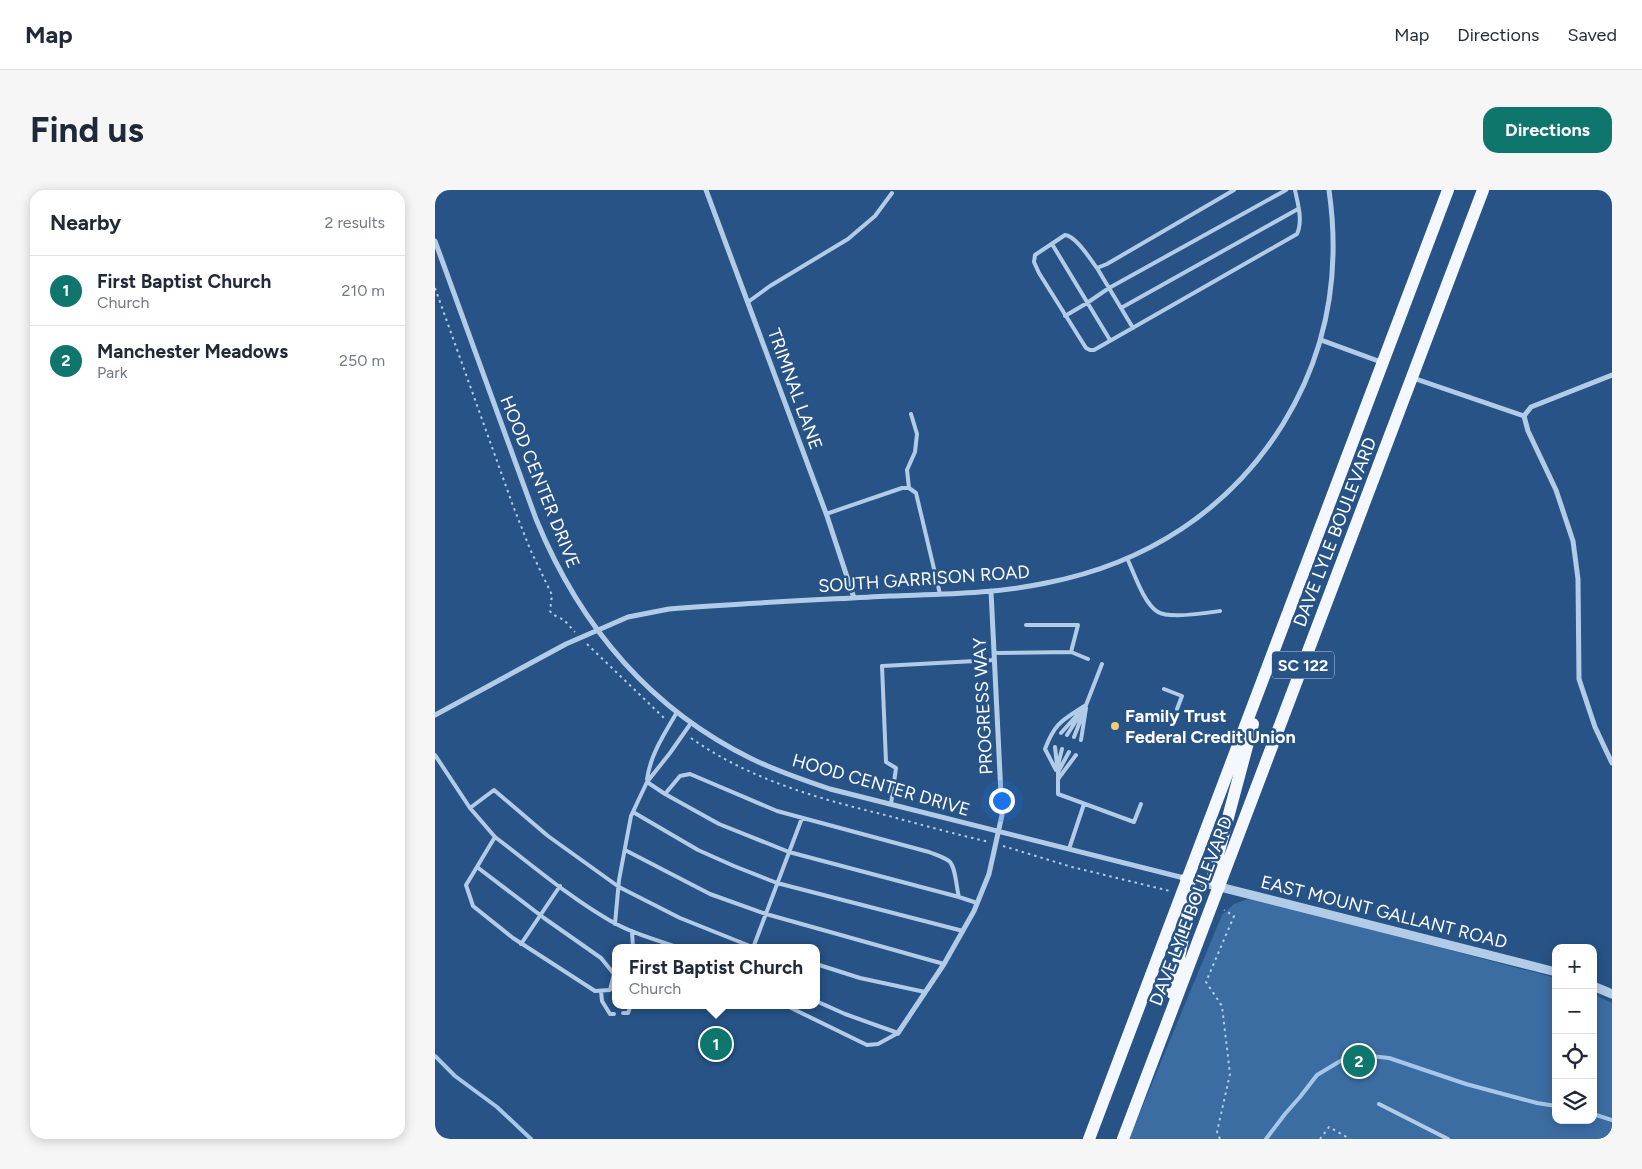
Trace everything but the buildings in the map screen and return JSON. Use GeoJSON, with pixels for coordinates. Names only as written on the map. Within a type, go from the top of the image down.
{"type":"FeatureCollection","features":[{"type":"Feature","properties":{"kind":"main road","name":"DAVE LYLE BOULEVARD"},"geometry":{"type":"LineString","coordinates":[[1089,1139],[1448,190]]}},
{"type":"Feature","properties":{"kind":"main road","name":"DAVE LYLE BOULEVARD"},"geometry":{"type":"LineString","coordinates":[[1123,1139],[1483,190]]}},
{"type":"Feature","properties":{"kind":"main road"},"geometry":{"type":"LineString","coordinates":[[1219,887],[1213,877],[1214,870],[1272,654]]}},
{"type":"Feature","properties":{"kind":"main road"},"geometry":{"type":"LineString","coordinates":[[1163,1035],[1192,892],[1186,879]]}},
{"type":"Feature","properties":{"kind":"street","name":"TRIMNAL LANE"},"geometry":{"type":"LineString","coordinates":[[706,190],[826,514],[854,598]]}},
{"type":"Feature","properties":{"kind":"street","name":"SOUTH GARRISON ROAD"},"geometry":{"type":"LineString","coordinates":[[435,715],[549,653],[628,617],[669,609],[991,591],[1046,583],[1114,565],[1165,539],[1204,514],[1237,485],[1267,450],[1290,411],[1313,364],[1327,318],[1332,274],[1333,219],[1329,190]]}},
{"type":"Feature","properties":{"kind":"street","name":"HOOD CENTER DRIVE"},"geometry":{"type":"LineString","coordinates":[[435,241],[547,547],[562,576],[597,630],[637,678],[677,712],[715,739],[752,759],[790,776],[830,789],[1204,883]]}},
{"type":"Feature","properties":{"kind":"street"},"geometry":{"type":"LineString","coordinates":[[1321,340],[1382,363]]}},
{"type":"Feature","properties":{"kind":"street"},"geometry":{"type":"LineString","coordinates":[[1524,416],[1531,407],[1612,375]]}},
{"type":"Feature","properties":{"kind":"street"},"geometry":{"type":"LineString","coordinates":[[1412,377],[1524,416]]}},
{"type":"Feature","properties":{"kind":"street"},"geometry":{"type":"LineString","coordinates":[[1524,416],[1528,431],[1556,490],[1573,540],[1578,578],[1579,679],[1595,727],[1612,763]]}},
{"type":"Feature","properties":{"kind":"street","name":"PROGRESS WAY"},"geometry":{"type":"LineString","coordinates":[[898,1033],[944,964],[977,903],[989,874],[1002,815],[991,591]]}},
{"type":"Feature","properties":{"kind":"street","name":"EAST MOUNT GALLANT ROAD"},"geometry":{"type":"LineString","coordinates":[[1204,883],[1552,971]]}},
{"type":"Feature","properties":{"kind":"street"},"geometry":{"type":"LineString","coordinates":[[1597,988],[1612,994]]}},
{"type":"Feature","properties":{"kind":"lane"},"geometry":{"type":"LineString","coordinates":[[1097,268],[1234,190]]}},
{"type":"Feature","properties":{"kind":"lane"},"geometry":{"type":"LineString","coordinates":[[1065,316],[1109,288],[1286,190]]}},
{"type":"Feature","properties":{"kind":"lane"},"geometry":{"type":"LineString","coordinates":[[1133,328],[1097,268],[1069,235],[1065,235],[1035,255],[1034,262],[1065,316],[1086,348],[1095,350],[1297,234],[1299,230],[1295,190]]}},
{"type":"Feature","properties":{"kind":"lane"},"geometry":{"type":"LineString","coordinates":[[748,302],[778,281],[848,239],[875,216],[892,193]]}},
{"type":"Feature","properties":{"kind":"lane"},"geometry":{"type":"LineString","coordinates":[[1121,308],[1298,209]]}},
{"type":"Feature","properties":{"kind":"lane"},"geometry":{"type":"LineString","coordinates":[[1051,244],[1110,340]]}},
{"type":"Feature","properties":{"kind":"lane"},"geometry":{"type":"LineString","coordinates":[[909,488],[907,470],[915,452],[917,434],[911,414]]}},
{"type":"Feature","properties":{"kind":"lane"},"geometry":{"type":"LineString","coordinates":[[826,514],[902,488],[909,488],[916,493],[940,594]]}},
{"type":"Feature","properties":{"kind":"lane"},"geometry":{"type":"LineString","coordinates":[[1127,558],[1149,605],[1159,614],[1184,615],[1220,612]]}},
{"type":"Feature","properties":{"kind":"lane"},"geometry":{"type":"LineString","coordinates":[[1026,625],[1078,625],[1071,652]]}},
{"type":"Feature","properties":{"kind":"lane"},"geometry":{"type":"LineString","coordinates":[[994,653],[1071,652],[1088,659]]}},
{"type":"Feature","properties":{"kind":"lane"},"geometry":{"type":"LineString","coordinates":[[891,804],[896,768],[886,762],[882,666],[994,660]]}},
{"type":"Feature","properties":{"kind":"lane"},"geometry":{"type":"LineString","coordinates":[[1074,737],[1102,664]]}},
{"type":"Feature","properties":{"kind":"lane"},"geometry":{"type":"LineString","coordinates":[[1165,689],[1182,696],[1177,710]]}},
{"type":"Feature","properties":{"kind":"lane"},"geometry":{"type":"LineString","coordinates":[[1061,733],[1086,705]]}},
{"type":"Feature","properties":{"kind":"lane"},"geometry":{"type":"LineString","coordinates":[[1067,735],[1086,705]]}},
{"type":"Feature","properties":{"kind":"lane"},"geometry":{"type":"LineString","coordinates":[[1081,740],[1086,705]]}},
{"type":"Feature","properties":{"kind":"lane"},"geometry":{"type":"LineString","coordinates":[[1057,772],[1045,749],[1049,737],[1058,723],[1086,705]]}},
{"type":"Feature","properties":{"kind":"lane"},"geometry":{"type":"LineString","coordinates":[[647,782],[649,764],[653,752],[677,712]]}},
{"type":"Feature","properties":{"kind":"lane"},"geometry":{"type":"LineString","coordinates":[[615,924],[619,887],[633,812],[647,782],[671,753],[691,723]]}},
{"type":"Feature","properties":{"kind":"lane"},"geometry":{"type":"LineString","coordinates":[[1055,747],[1057,772]]}},
{"type":"Feature","properties":{"kind":"lane"},"geometry":{"type":"LineString","coordinates":[[1062,749],[1057,765],[1058,794],[1134,822],[1141,804]]}},
{"type":"Feature","properties":{"kind":"lane"},"geometry":{"type":"LineString","coordinates":[[1057,772],[1069,752]]}},
{"type":"Feature","properties":{"kind":"lane"},"geometry":{"type":"LineString","coordinates":[[435,755],[470,808],[495,837],[559,886],[615,924],[669,944]]}},
{"type":"Feature","properties":{"kind":"lane"},"geometry":{"type":"LineString","coordinates":[[1057,779],[1076,755]]}},
{"type":"Feature","properties":{"kind":"lane"},"geometry":{"type":"LineString","coordinates":[[665,794],[680,776],[690,774],[777,811],[929,852],[949,862],[954,868],[959,897]]}},
{"type":"Feature","properties":{"kind":"lane"},"geometry":{"type":"LineString","coordinates":[[647,782],[719,824],[789,852],[977,903]]}},
{"type":"Feature","properties":{"kind":"lane"},"geometry":{"type":"LineString","coordinates":[[470,808],[493,790],[548,836],[619,887],[680,918],[744,944]]}},
{"type":"Feature","properties":{"kind":"lane"},"geometry":{"type":"LineString","coordinates":[[1069,849],[1084,804]]}},
{"type":"Feature","properties":{"kind":"lane"},"geometry":{"type":"LineString","coordinates":[[633,812],[698,850],[777,883],[963,931]]}},
{"type":"Feature","properties":{"kind":"lane"},"geometry":{"type":"LineString","coordinates":[[755,944],[801,818]]}},
{"type":"Feature","properties":{"kind":"lane"},"geometry":{"type":"LineString","coordinates":[[495,837],[466,885],[473,906],[521,944],[595,991],[610,990],[612,986]]}},
{"type":"Feature","properties":{"kind":"lane"},"geometry":{"type":"LineString","coordinates":[[625,850],[710,894],[766,914],[944,964]]}},
{"type":"Feature","properties":{"kind":"lane"},"geometry":{"type":"LineString","coordinates":[[477,867],[541,916],[601,958],[612,972]]}},
{"type":"Feature","properties":{"kind":"lane"},"geometry":{"type":"LineString","coordinates":[[521,944],[559,886]]}},
{"type":"Feature","properties":{"kind":"lane"},"geometry":{"type":"LineString","coordinates":[[632,931],[633,944]]}},
{"type":"Feature","properties":{"kind":"lane"},"geometry":{"type":"LineString","coordinates":[[820,965],[860,978],[925,992]]}},
{"type":"Feature","properties":{"kind":"lane"},"geometry":{"type":"LineString","coordinates":[[601,991],[602,1001],[611,1014],[613,1014]]}},
{"type":"Feature","properties":{"kind":"lane"},"geometry":{"type":"LineString","coordinates":[[820,1003],[898,1033]]}},
{"type":"Feature","properties":{"kind":"lane"},"geometry":{"type":"LineString","coordinates":[[623,1013],[628,1013],[630,1009]]}},
{"type":"Feature","properties":{"kind":"lane"},"geometry":{"type":"LineString","coordinates":[[793,1009],[867,1045],[879,1044],[898,1033]]}},
{"type":"Feature","properties":{"kind":"lane"},"geometry":{"type":"LineString","coordinates":[[1379,1104],[1448,1139]]}},
{"type":"Feature","properties":{"kind":"path"},"geometry":{"type":"LineString","coordinates":[[435,288],[512,503],[530,549],[552,595],[550,611],[564,620],[572,629]]}},
{"type":"Feature","properties":{"kind":"path"},"geometry":{"type":"LineString","coordinates":[[1212,905],[1234,916],[1206,982],[1222,1006],[1230,1074],[1217,1132],[1219,1139]]}},
{"type":"Feature","properties":{"kind":"path"},"geometry":{"type":"LineString","coordinates":[[1320,1139],[1329,1127],[1350,1139]]}},
{"type":"Feature","properties":{"kind":"shaded area"},"geometry":{"type":"Polygon","coordinates":[[[1251,898],[1552,977],[1552,1124],[1597,1124],[1597,996],[1612,1003],[1612,1139],[1129,1139],[1222,915],[1234,904],[1251,898]]]}},
{"type":"Feature","properties":{"kind":"waterway"},"geometry":{"type":"LineString","coordinates":[[1266,1139],[1317,1075],[1352,1054],[1389,1058],[1466,1084],[1552,1105]]}},
{"type":"Feature","properties":{"kind":"waterway"},"geometry":{"type":"LineString","coordinates":[[435,1056],[455,1076],[497,1107],[531,1139]]}},
{"type":"Feature","properties":{"kind":"waterway"},"geometry":{"type":"LineString","coordinates":[[1597,1115],[1612,1120]]}},
{"type":"Feature","properties":{"kind":"place","name":"Family Trust Federal Credit Union"},"geometry":{"type":"Point","coordinates":[1115,726]}},
{"type":"Feature","properties":{"kind":"place","name":"First Baptist Church"},"geometry":{"type":"Point","coordinates":[716,1044]}},
{"type":"Feature","properties":{"kind":"place","name":"Manchester Meadows"},"geometry":{"type":"Point","coordinates":[1359,1061]}}]}
